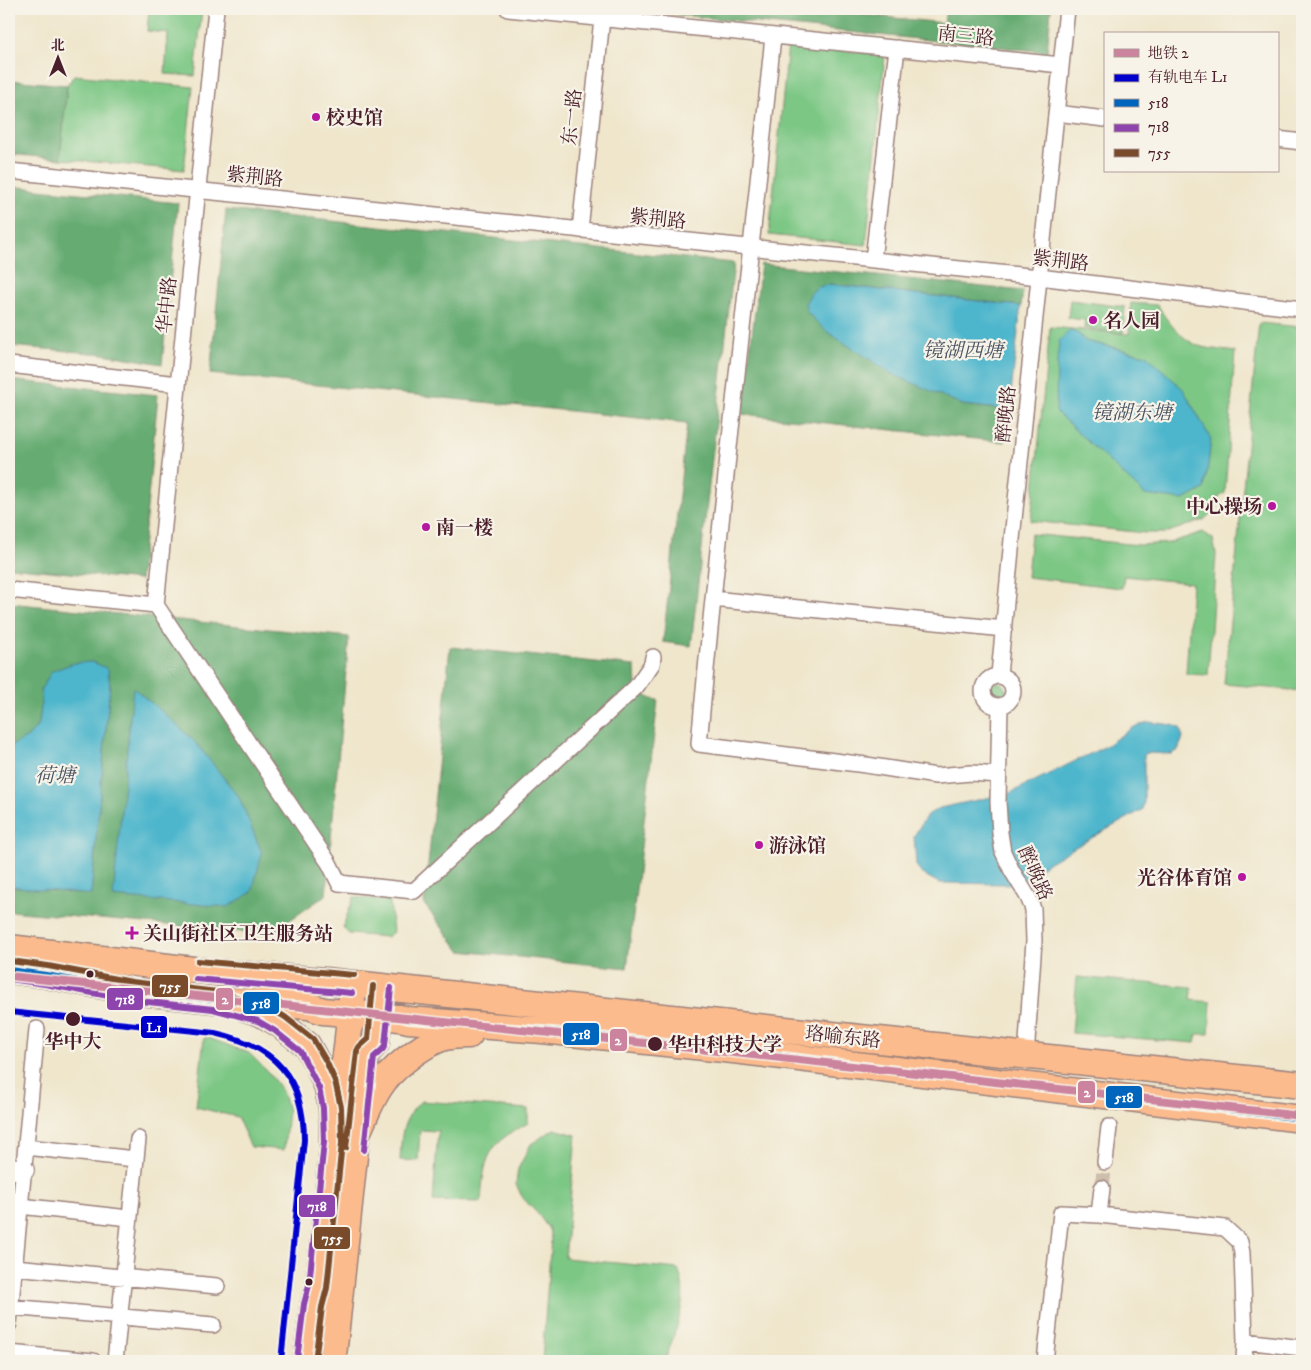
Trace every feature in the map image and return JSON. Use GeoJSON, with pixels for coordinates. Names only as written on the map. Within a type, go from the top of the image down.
{"type":"FeatureCollection","features":[{"type":"Feature","properties":{"kind":"highway","name":"珞喻东路"},"geometry":{"type":"LineString","coordinates":[[9,948],[210,972],[382,987],[1302,1085]]}},
{"type":"Feature","properties":{"kind":"highway"},"geometry":{"type":"LineString","coordinates":[[9,970],[131,990],[215,1000],[260,1013],[280,1024],[307,1045],[327,1085],[332,1107],[333,1142]]}},
{"type":"Feature","properties":{"kind":"highway"},"geometry":{"type":"LineString","coordinates":[[333,1142],[347,1048],[353,984]]}},
{"type":"Feature","properties":{"kind":"highway"},"geometry":{"type":"LineString","coordinates":[[357,1133],[366,1053],[376,1043],[382,987]]}},
{"type":"Feature","properties":{"kind":"highway","name":"珞喻东路"},"geometry":{"type":"LineString","coordinates":[[215,1000],[309,1006],[323,1011],[350,1014],[542,1030],[733,1050],[1302,1119]]}},
{"type":"Feature","properties":{"kind":"highway"},"geometry":{"type":"LineString","coordinates":[[357,1133],[379,1087],[408,1058],[439,1039],[454,1036],[542,1030]]}},
{"type":"Feature","properties":{"kind":"main road"},"geometry":{"type":"LineString","coordinates":[[333,1361],[357,1133]]}},
{"type":"Feature","properties":{"kind":"main road"},"geometry":{"type":"LineString","coordinates":[[306,1361],[313,1305],[318,1287],[333,1142]]}},
{"type":"Feature","properties":{"kind":"street","name":"华中路"},"geometry":{"type":"LineString","coordinates":[[156,605],[216,9]]}},
{"type":"Feature","properties":{"kind":"street","name":"南三路"},"geometry":{"type":"LineString","coordinates":[[508,9],[602,13],[772,36],[1061,66]]}},
{"type":"Feature","properties":{"kind":"street","name":"醉晚路"},"geometry":{"type":"LineString","coordinates":[[999,675],[1067,9]]}},
{"type":"Feature","properties":{"kind":"street","name":"东一路"},"geometry":{"type":"LineString","coordinates":[[580,230],[602,13]]}},
{"type":"Feature","properties":{"kind":"street"},"geometry":{"type":"LineString","coordinates":[[772,36],[699,744],[866,765],[936,776],[971,773],[999,775]]}},
{"type":"Feature","properties":{"kind":"street"},"geometry":{"type":"LineString","coordinates":[[873,260],[897,48]]}},
{"type":"Feature","properties":{"kind":"street"},"geometry":{"type":"LineString","coordinates":[[1056,113],[1104,119]]}},
{"type":"Feature","properties":{"kind":"street"},"geometry":{"type":"LineString","coordinates":[[1278,139],[1302,142]]}},
{"type":"Feature","properties":{"kind":"street","name":"紫荆路"},"geometry":{"type":"LineString","coordinates":[[9,171],[1039,277],[1302,309]]}},
{"type":"Feature","properties":{"kind":"street"},"geometry":{"type":"LineString","coordinates":[[9,366],[178,384]]}},
{"type":"Feature","properties":{"kind":"street"},"geometry":{"type":"LineString","coordinates":[[9,590],[156,605],[329,863],[338,883],[414,891],[636,687],[652,664],[654,657]]}},
{"type":"Feature","properties":{"kind":"street"},"geometry":{"type":"LineString","coordinates":[[713,599],[1004,629]]}},
{"type":"Feature","properties":{"kind":"street"},"geometry":{"type":"LineString","coordinates":[[999,675],[1008,679],[1013,693],[1009,702],[1000,706],[990,705],[984,698],[982,689],[986,680],[999,675]]}},
{"type":"Feature","properties":{"kind":"street","name":"醉晚路"},"geometry":{"type":"LineString","coordinates":[[1000,706],[998,802],[1000,833],[1004,852],[1012,871],[1028,897],[1032,909],[1034,941],[1026,1056]]}},
{"type":"Feature","properties":{"kind":"street"},"geometry":{"type":"LineString","coordinates":[[9,1324],[20,1206],[16,1169],[26,1147],[37,1029]]}},
{"type":"Feature","properties":{"kind":"street"},"geometry":{"type":"LineString","coordinates":[[1105,1162],[1108,1127]]}},
{"type":"Feature","properties":{"kind":"street"},"geometry":{"type":"LineString","coordinates":[[115,1361],[138,1139]]}},
{"type":"Feature","properties":{"kind":"street"},"geometry":{"type":"LineString","coordinates":[[26,1147],[135,1159]]}},
{"type":"Feature","properties":{"kind":"street"},"geometry":{"type":"LineString","coordinates":[[1099,1215],[1102,1188]]}},
{"type":"Feature","properties":{"kind":"street"},"geometry":{"type":"LineString","coordinates":[[20,1206],[130,1218]]}},
{"type":"Feature","properties":{"kind":"street"},"geometry":{"type":"LineString","coordinates":[[1045,1361],[1060,1213],[1099,1215],[1224,1228],[1240,1242],[1242,1253],[1244,1361]]}},
{"type":"Feature","properties":{"kind":"street"},"geometry":{"type":"LineString","coordinates":[[14,1267],[216,1286]]}},
{"type":"Feature","properties":{"kind":"street"},"geometry":{"type":"LineString","coordinates":[[10,1307],[213,1325]]}},
{"type":"Feature","properties":{"kind":"street"},"geometry":{"type":"LineString","coordinates":[[1245,1342],[1302,1348]]}},
{"type":"Feature","properties":{"kind":"street"},"geometry":{"type":"LineString","coordinates":[[9,1353],[93,1361]]}},
{"type":"Feature","properties":{"kind":"green space"},"geometry":{"type":"Polygon","coordinates":[[[149,9],[202,9],[195,76],[165,74],[168,33],[147,31],[149,9]]]}},
{"type":"Feature","properties":{"kind":"green space"},"geometry":{"type":"Polygon","coordinates":[[[620,9],[805,9],[944,23],[946,9],[1051,9],[1047,52],[620,9]]]}},
{"type":"Feature","properties":{"kind":"green space"},"geometry":{"type":"Polygon","coordinates":[[[788,45],[885,55],[866,245],[769,235],[788,45]]]}},
{"type":"Feature","properties":{"kind":"green space"},"geometry":{"type":"Polygon","coordinates":[[[74,75],[193,87],[184,170],[60,159],[67,85],[74,75]]]}},
{"type":"Feature","properties":{"kind":"green space"},"geometry":{"type":"Polygon","coordinates":[[[9,80],[67,85],[60,159],[9,154],[9,80]]]}},
{"type":"Feature","properties":{"kind":"green space"},"geometry":{"type":"Polygon","coordinates":[[[9,186],[178,203],[162,364],[103,354],[9,346],[9,186]]]}},
{"type":"Feature","properties":{"kind":"green space"},"geometry":{"type":"Polygon","coordinates":[[[226,210],[734,263],[691,646],[663,642],[687,423],[210,374],[226,210]]]}},
{"type":"Feature","properties":{"kind":"green space"},"geometry":{"type":"Polygon","coordinates":[[[761,264],[1023,291],[1021,306],[830,284],[937,393],[963,405],[1009,410],[1005,442],[742,414],[761,264]]]}},
{"type":"Feature","properties":{"kind":"green space"},"geometry":{"type":"Polygon","coordinates":[[[1070,300],[1125,307],[1123,333],[1084,328],[1085,320],[1068,318],[1070,300]]]}},
{"type":"Feature","properties":{"kind":"green space"},"geometry":{"type":"Polygon","coordinates":[[[1131,303],[1158,305],[1174,328],[1190,342],[1204,348],[1235,352],[1225,493],[1218,498],[1215,509],[1204,520],[1165,533],[1145,533],[1031,521],[1050,327],[1129,334],[1131,303]],[[1079,334],[1059,341],[1146,355],[1085,341],[1079,334]]]}},
{"type":"Feature","properties":{"kind":"green space","name":"中心操场"},"geometry":{"type":"Polygon","coordinates":[[[1259,323],[1302,327],[1302,691],[1224,684],[1259,323]]]}},
{"type":"Feature","properties":{"kind":"green space"},"geometry":{"type":"Polygon","coordinates":[[[9,380],[158,395],[140,580],[9,567],[9,380]]]}},
{"type":"Feature","properties":{"kind":"green space"},"geometry":{"type":"Polygon","coordinates":[[[1203,532],[1213,539],[1216,554],[1208,675],[1186,674],[1192,583],[1124,576],[1122,588],[1027,577],[1031,534],[1139,545],[1169,543],[1203,532]]]}},
{"type":"Feature","properties":{"kind":"green space"},"geometry":{"type":"Polygon","coordinates":[[[9,603],[349,637],[326,895],[270,934],[9,911],[9,886],[91,894],[110,685],[108,669],[41,689],[40,716],[36,728],[25,739],[9,747],[9,603]]]}},
{"type":"Feature","properties":{"kind":"green space"},"geometry":{"type":"Polygon","coordinates":[[[450,647],[635,666],[636,687],[651,699],[658,700],[627,968],[460,951],[424,904],[450,647]]]}},
{"type":"Feature","properties":{"kind":"green space"},"geometry":{"type":"Polygon","coordinates":[[[997,682],[1003,685],[1006,691],[1003,697],[997,700],[991,697],[988,691],[991,685],[997,682]]]}},
{"type":"Feature","properties":{"kind":"green space"},"geometry":{"type":"Polygon","coordinates":[[[354,897],[390,901],[393,932],[386,937],[349,934],[343,926],[354,897]]]}},
{"type":"Feature","properties":{"kind":"green space"},"geometry":{"type":"Polygon","coordinates":[[[1077,977],[1192,987],[1191,1000],[1211,1002],[1209,1034],[1197,1034],[1195,1043],[1072,1033],[1077,977]]]}},
{"type":"Feature","properties":{"kind":"green space"},"geometry":{"type":"Polygon","coordinates":[[[204,1038],[209,1038],[249,1053],[268,1072],[282,1091],[288,1110],[284,1150],[251,1147],[237,1117],[196,1107],[204,1038]]]}},
{"type":"Feature","properties":{"kind":"green space"},"geometry":{"type":"Polygon","coordinates":[[[421,1101],[528,1109],[528,1123],[503,1138],[490,1154],[484,1174],[481,1202],[433,1201],[438,1131],[420,1130],[418,1161],[400,1160],[401,1142],[406,1121],[421,1101]]]}},
{"type":"Feature","properties":{"kind":"green space"},"geometry":{"type":"Polygon","coordinates":[[[554,1129],[576,1135],[565,1258],[678,1269],[682,1280],[682,1303],[665,1361],[542,1361],[551,1239],[549,1229],[522,1197],[516,1184],[518,1169],[531,1144],[554,1129]]]}},
{"type":"Feature","properties":{"kind":"water","name":"镜湖西塘"},"geometry":{"type":"Polygon","coordinates":[[[830,284],[1021,306],[1009,410],[963,405],[892,374],[826,331],[807,312],[805,304],[814,290],[830,284]]]}},
{"type":"Feature","properties":{"kind":"water","name":"镜湖东塘"},"geometry":{"type":"Polygon","coordinates":[[[1070,330],[1079,334],[1085,341],[1146,355],[1183,389],[1211,439],[1204,489],[1184,500],[1145,495],[1056,412],[1059,341],[1070,330]]]}},
{"type":"Feature","properties":{"kind":"water","name":"荷塘"},"geometry":{"type":"Polygon","coordinates":[[[93,662],[108,669],[110,685],[91,895],[9,886],[9,747],[28,737],[39,724],[41,689],[52,671],[74,663],[93,662]]]}},
{"type":"Feature","properties":{"kind":"water"},"geometry":{"type":"Polygon","coordinates":[[[133,688],[164,713],[196,743],[239,797],[262,853],[252,892],[228,907],[113,897],[133,688]]]}},
{"type":"Feature","properties":{"kind":"water"},"geometry":{"type":"Polygon","coordinates":[[[1149,722],[1173,725],[1180,728],[1183,738],[1178,750],[1171,754],[1147,753],[1144,755],[1144,802],[1142,810],[1041,867],[1031,878],[1007,884],[939,883],[921,873],[916,865],[914,836],[927,815],[940,808],[1010,793],[1104,747],[1132,728],[1149,722]]]}},
{"type":"Feature","properties":{"kind":"tunnel"},"geometry":{"type":"LineString","coordinates":[[1102,1188],[1105,1162]]}},
{"type":"Feature","properties":{"kind":"metro line","name":"2"},"geometry":{"type":"LineString","coordinates":[[9,976],[654,1044],[1302,1116]]}},
{"type":"Feature","properties":{"kind":"tram line","name":"L1"},"geometry":{"type":"LineString","coordinates":[[9,1012],[215,1033],[254,1046],[270,1056],[282,1068],[292,1082],[299,1099],[303,1118],[304,1140],[281,1361]]}},
{"type":"Feature","properties":{"kind":"transit line","name":"755"},"geometry":{"type":"LineString","coordinates":[[10,961],[48,966],[132,982],[217,992],[265,1005],[285,1017],[313,1039],[335,1081],[341,1107],[342,1143],[327,1288],[322,1307],[315,1361]]}},
{"type":"Feature","properties":{"kind":"transit line","name":"755"},"geometry":{"type":"LineString","coordinates":[[198,961],[354,975]]}},
{"type":"Feature","properties":{"kind":"transit line","name":"518"},"geometry":{"type":"LineString","coordinates":[[9,970],[131,991],[215,1000],[309,1006],[323,1011],[408,1020],[542,1030],[733,1050],[1302,1119]]}},
{"type":"Feature","properties":{"kind":"transit line","name":"718"},"geometry":{"type":"LineString","coordinates":[[9,979],[130,1000],[213,1009],[258,1021],[275,1031],[300,1051],[319,1088],[323,1108],[324,1142],[309,1285],[304,1304],[297,1360]]}},
{"type":"Feature","properties":{"kind":"transit line","name":"718"},"geometry":{"type":"LineString","coordinates":[[196,979],[352,993]]}},
{"type":"Feature","properties":{"kind":"transit line","name":"755"},"geometry":{"type":"LineString","coordinates":[[346,1148],[357,1051],[368,1039],[373,986]]}},
{"type":"Feature","properties":{"kind":"transit line","name":"718"},"geometry":{"type":"LineString","coordinates":[[364,1150],[374,1057],[385,1045],[391,988]]}},
{"type":"Feature","properties":{"kind":"place","name":"校史馆"},"geometry":{"type":"Point","coordinates":[316,117]}},
{"type":"Feature","properties":{"kind":"place","name":"名人园"},"geometry":{"type":"Point","coordinates":[1093,320]}},
{"type":"Feature","properties":{"kind":"place","name":"中心操场"},"geometry":{"type":"Point","coordinates":[1272,506]}},
{"type":"Feature","properties":{"kind":"place","name":"南一楼"},"geometry":{"type":"Point","coordinates":[426,527]}},
{"type":"Feature","properties":{"kind":"place","name":"游泳馆"},"geometry":{"type":"Point","coordinates":[759,845]}},
{"type":"Feature","properties":{"kind":"place","name":"光谷体育馆"},"geometry":{"type":"Point","coordinates":[1242,877]}},
{"type":"Feature","properties":{"kind":"place","name":"关山街社区卫生服务站"},"geometry":{"type":"Point","coordinates":[132,933]}},
{"type":"Feature","properties":{"kind":"place","name":"华中大"},"geometry":{"type":"Point","coordinates":[73,1019]}},
{"type":"Feature","properties":{"kind":"place","name":"华中科技大学"},"geometry":{"type":"Point","coordinates":[655,1044]}}]}
